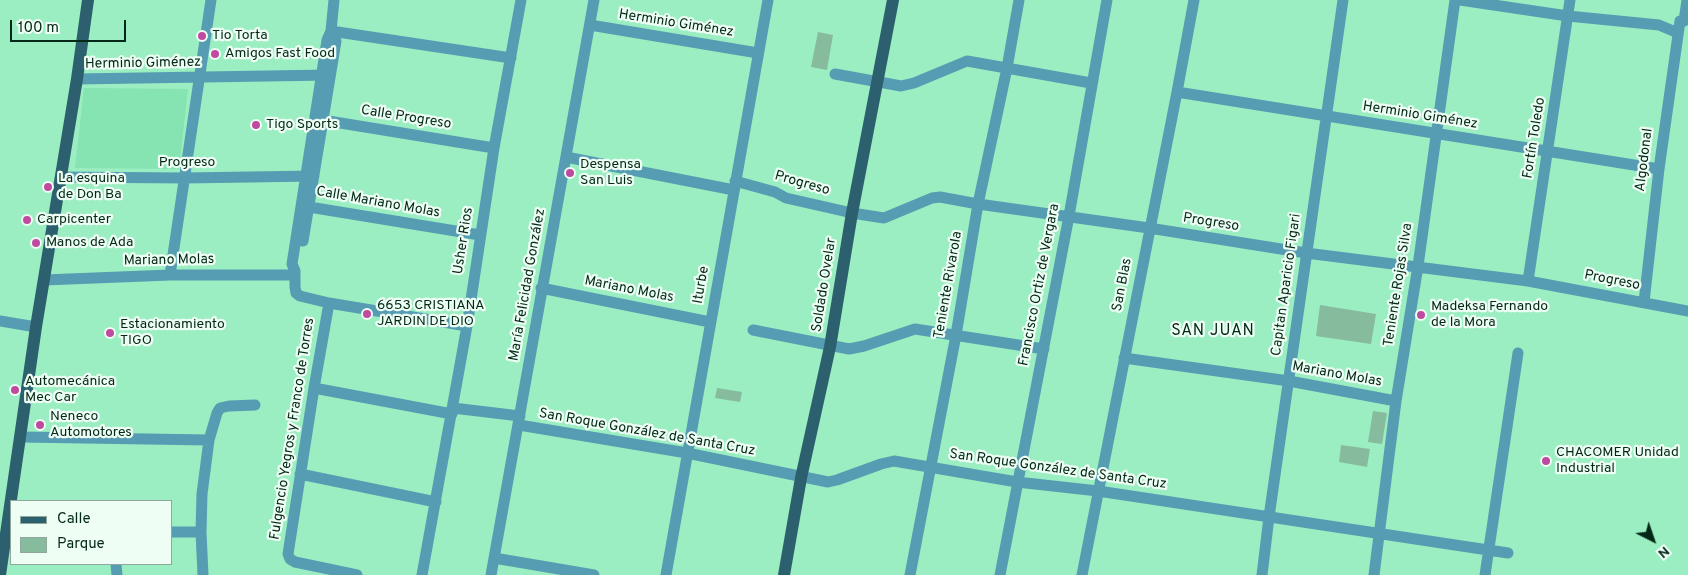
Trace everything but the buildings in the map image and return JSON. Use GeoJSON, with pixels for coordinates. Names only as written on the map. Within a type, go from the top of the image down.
{"type":"FeatureCollection","features":[{"type":"Feature","properties":{"kind":"main road"},"geometry":{"type":"LineString","coordinates":[[11,500],[36,327],[77,79],[88,0]]}},
{"type":"Feature","properties":{"kind":"main road","name":"Soldado Ovelar"},"geometry":{"type":"LineString","coordinates":[[784,575],[801,478],[830,347],[852,214],[893,0]]}},
{"type":"Feature","properties":{"kind":"main road"},"geometry":{"type":"LineString","coordinates":[[0,575],[10,505]]}},
{"type":"Feature","properties":{"kind":"street"},"geometry":{"type":"LineString","coordinates":[[170,275],[186,178],[211,0]]}},
{"type":"Feature","properties":{"kind":"street"},"geometry":{"type":"LineString","coordinates":[[334,0],[331,33],[336,41],[326,75],[305,206],[292,264],[295,273],[294,287],[296,293],[300,296],[329,303],[466,326]]}},
{"type":"Feature","properties":{"kind":"street","name":"Usher Rios"},"geometry":{"type":"LineString","coordinates":[[422,575],[452,411],[494,148],[521,0]]}},
{"type":"Feature","properties":{"kind":"street","name":"María Felicidad González"},"geometry":{"type":"LineString","coordinates":[[491,575],[594,0]]}},
{"type":"Feature","properties":{"kind":"street","name":"Iturbe"},"geometry":{"type":"LineString","coordinates":[[666,575],[768,0]]}},
{"type":"Feature","properties":{"kind":"street","name":"Teniente Rivarola"},"geometry":{"type":"LineString","coordinates":[[910,575],[956,335],[978,204],[1007,68],[1019,0]]}},
{"type":"Feature","properties":{"kind":"street","name":"Francisco Ortiz de Vergara"},"geometry":{"type":"LineString","coordinates":[[1000,575],[1069,216],[1107,0]]}},
{"type":"Feature","properties":{"kind":"street","name":"San Blas"},"geometry":{"type":"LineString","coordinates":[[1082,575],[1194,0]]}},
{"type":"Feature","properties":{"kind":"street","name":"Capitan Aparicio Figari"},"geometry":{"type":"LineString","coordinates":[[1262,575],[1343,0]]}},
{"type":"Feature","properties":{"kind":"street","name":"Teniente Rojas Silva"},"geometry":{"type":"LineString","coordinates":[[1374,575],[1396,401],[1418,266],[1455,0]]}},
{"type":"Feature","properties":{"kind":"street"},"geometry":{"type":"LineString","coordinates":[[1460,0],[1568,16],[1659,25],[1684,21]]}},
{"type":"Feature","properties":{"kind":"street","name":"Fortín Toledo"},"geometry":{"type":"LineString","coordinates":[[1528,281],[1570,0]]}},
{"type":"Feature","properties":{"kind":"street","name":"Algodonal"},"geometry":{"type":"LineString","coordinates":[[1644,302],[1659,168],[1678,33],[1684,21],[1687,0]]}},
{"type":"Feature","properties":{"kind":"street","name":"Herminio Giménez"},"geometry":{"type":"LineString","coordinates":[[590,24],[758,53]]}},
{"type":"Feature","properties":{"kind":"street"},"geometry":{"type":"LineString","coordinates":[[1659,25],[1678,33]]}},
{"type":"Feature","properties":{"kind":"street"},"geometry":{"type":"LineString","coordinates":[[331,33],[511,58]]}},
{"type":"Feature","properties":{"kind":"street"},"geometry":{"type":"LineString","coordinates":[[835,74],[901,86],[914,83],[966,61],[1091,83]]}},
{"type":"Feature","properties":{"kind":"street","name":"Herminio Giménez"},"geometry":{"type":"LineString","coordinates":[[77,79],[326,75]]}},
{"type":"Feature","properties":{"kind":"street","name":"Herminio Giménez"},"geometry":{"type":"LineString","coordinates":[[1177,92],[1659,168]]}},
{"type":"Feature","properties":{"kind":"street","name":"Calle Progreso"},"geometry":{"type":"LineString","coordinates":[[319,119],[494,148]]}},
{"type":"Feature","properties":{"kind":"street","name":"Progreso"},"geometry":{"type":"LineString","coordinates":[[566,157],[775,192],[786,198],[852,214],[884,218],[932,198],[940,197],[1306,253],[1528,281],[1688,311]]}},
{"type":"Feature","properties":{"kind":"street","name":"Progreso"},"geometry":{"type":"LineString","coordinates":[[61,177],[186,178],[310,175]]}},
{"type":"Feature","properties":{"kind":"street","name":"Calle Mariano Molas"},"geometry":{"type":"LineString","coordinates":[[305,206],[480,235]]}},
{"type":"Feature","properties":{"kind":"street","name":"Mariano Molas"},"geometry":{"type":"LineString","coordinates":[[44,280],[295,273]]}},
{"type":"Feature","properties":{"kind":"street","name":"Mariano Molas"},"geometry":{"type":"LineString","coordinates":[[541,288],[710,322]]}},
{"type":"Feature","properties":{"kind":"street","name":"Fulgencio Yegros y Franco de Torres"},"geometry":{"type":"LineString","coordinates":[[329,303],[288,554],[290,559],[295,562],[357,575]]}},
{"type":"Feature","properties":{"kind":"street"},"geometry":{"type":"LineString","coordinates":[[0,321],[36,327]]}},
{"type":"Feature","properties":{"kind":"street"},"geometry":{"type":"LineString","coordinates":[[753,330],[830,347],[848,349],[915,330],[1044,348]]}},
{"type":"Feature","properties":{"kind":"street"},"geometry":{"type":"LineString","coordinates":[[1484,575],[1518,353]]}},
{"type":"Feature","properties":{"kind":"street","name":"Mariano Molas"},"geometry":{"type":"LineString","coordinates":[[1124,358],[1288,381],[1396,401]]}},
{"type":"Feature","properties":{"kind":"street","name":"San Roque González de Santa Cruz"},"geometry":{"type":"LineString","coordinates":[[314,388],[520,421],[828,482],[894,461],[1017,482],[1098,491],[1508,553]]}},
{"type":"Feature","properties":{"kind":"street"},"geometry":{"type":"LineString","coordinates":[[204,575],[201,532],[202,494],[209,440],[217,413],[220,408],[229,406],[255,405]]}},
{"type":"Feature","properties":{"kind":"street"},"geometry":{"type":"LineString","coordinates":[[21,437],[209,440]]}},
{"type":"Feature","properties":{"kind":"street"},"geometry":{"type":"LineString","coordinates":[[300,474],[436,502]]}},
{"type":"Feature","properties":{"kind":"street"},"geometry":{"type":"LineString","coordinates":[[172,532],[201,532]]}},
{"type":"Feature","properties":{"kind":"street"},"geometry":{"type":"LineString","coordinates":[[494,558],[594,575]]}},
{"type":"Feature","properties":{"kind":"shaded area"},"geometry":{"type":"Polygon","coordinates":[[[84,88],[188,89],[179,169],[75,168],[84,88]]]}},
{"type":"Feature","properties":{"kind":"green space"},"geometry":{"type":"Polygon","coordinates":[[[818,32],[833,35],[827,70],[811,67],[818,32]]]}},
{"type":"Feature","properties":{"kind":"green space"},"geometry":{"type":"Polygon","coordinates":[[[1320,305],[1376,314],[1371,344],[1316,336],[1320,305]]]}},
{"type":"Feature","properties":{"kind":"green space"},"geometry":{"type":"Polygon","coordinates":[[[717,388],[742,392],[740,402],[715,398],[717,388]]]}},
{"type":"Feature","properties":{"kind":"green space"},"geometry":{"type":"Polygon","coordinates":[[[1373,411],[1387,413],[1382,444],[1368,442],[1373,411]]]}},
{"type":"Feature","properties":{"kind":"green space"},"geometry":{"type":"Polygon","coordinates":[[[1341,445],[1370,449],[1367,467],[1339,462],[1341,445]]]}},
{"type":"Feature","properties":{"kind":"place","name":"Tio Torta"},"geometry":{"type":"Point","coordinates":[202,36]}},
{"type":"Feature","properties":{"kind":"place","name":"Amigos Fast Food"},"geometry":{"type":"Point","coordinates":[215,54]}},
{"type":"Feature","properties":{"kind":"place","name":"Tigo Sports"},"geometry":{"type":"Point","coordinates":[256,125]}},
{"type":"Feature","properties":{"kind":"place","name":"Despensa San Luis"},"geometry":{"type":"Point","coordinates":[570,173]}},
{"type":"Feature","properties":{"kind":"place","name":"La esquina de Don Ba"},"geometry":{"type":"Point","coordinates":[48,187]}},
{"type":"Feature","properties":{"kind":"place","name":"Carpicenter"},"geometry":{"type":"Point","coordinates":[27,220]}},
{"type":"Feature","properties":{"kind":"place","name":"Manos de Ada"},"geometry":{"type":"Point","coordinates":[36,243]}},
{"type":"Feature","properties":{"kind":"place","name":"6653 CRISTIANA JARDIN DE DIO"},"geometry":{"type":"Point","coordinates":[367,314]}},
{"type":"Feature","properties":{"kind":"place","name":"Madeksa Fernando de la Mora"},"geometry":{"type":"Point","coordinates":[1421,315]}},
{"type":"Feature","properties":{"kind":"place","name":"Estacionamiento TIGO"},"geometry":{"type":"Point","coordinates":[110,333]}},
{"type":"Feature","properties":{"kind":"place","name":"Automecánica Mec Car"},"geometry":{"type":"Point","coordinates":[15,390]}},
{"type":"Feature","properties":{"kind":"place","name":"Neneco Automotores"},"geometry":{"type":"Point","coordinates":[40,425]}},
{"type":"Feature","properties":{"kind":"place","name":"CHACOMER Unidad Industrial"},"geometry":{"type":"Point","coordinates":[1546,461]}},
{"type":"Feature","properties":{"kind":"district","name":"SAN JUAN"},"geometry":{"type":"Point","coordinates":[1213,332]}}]}
